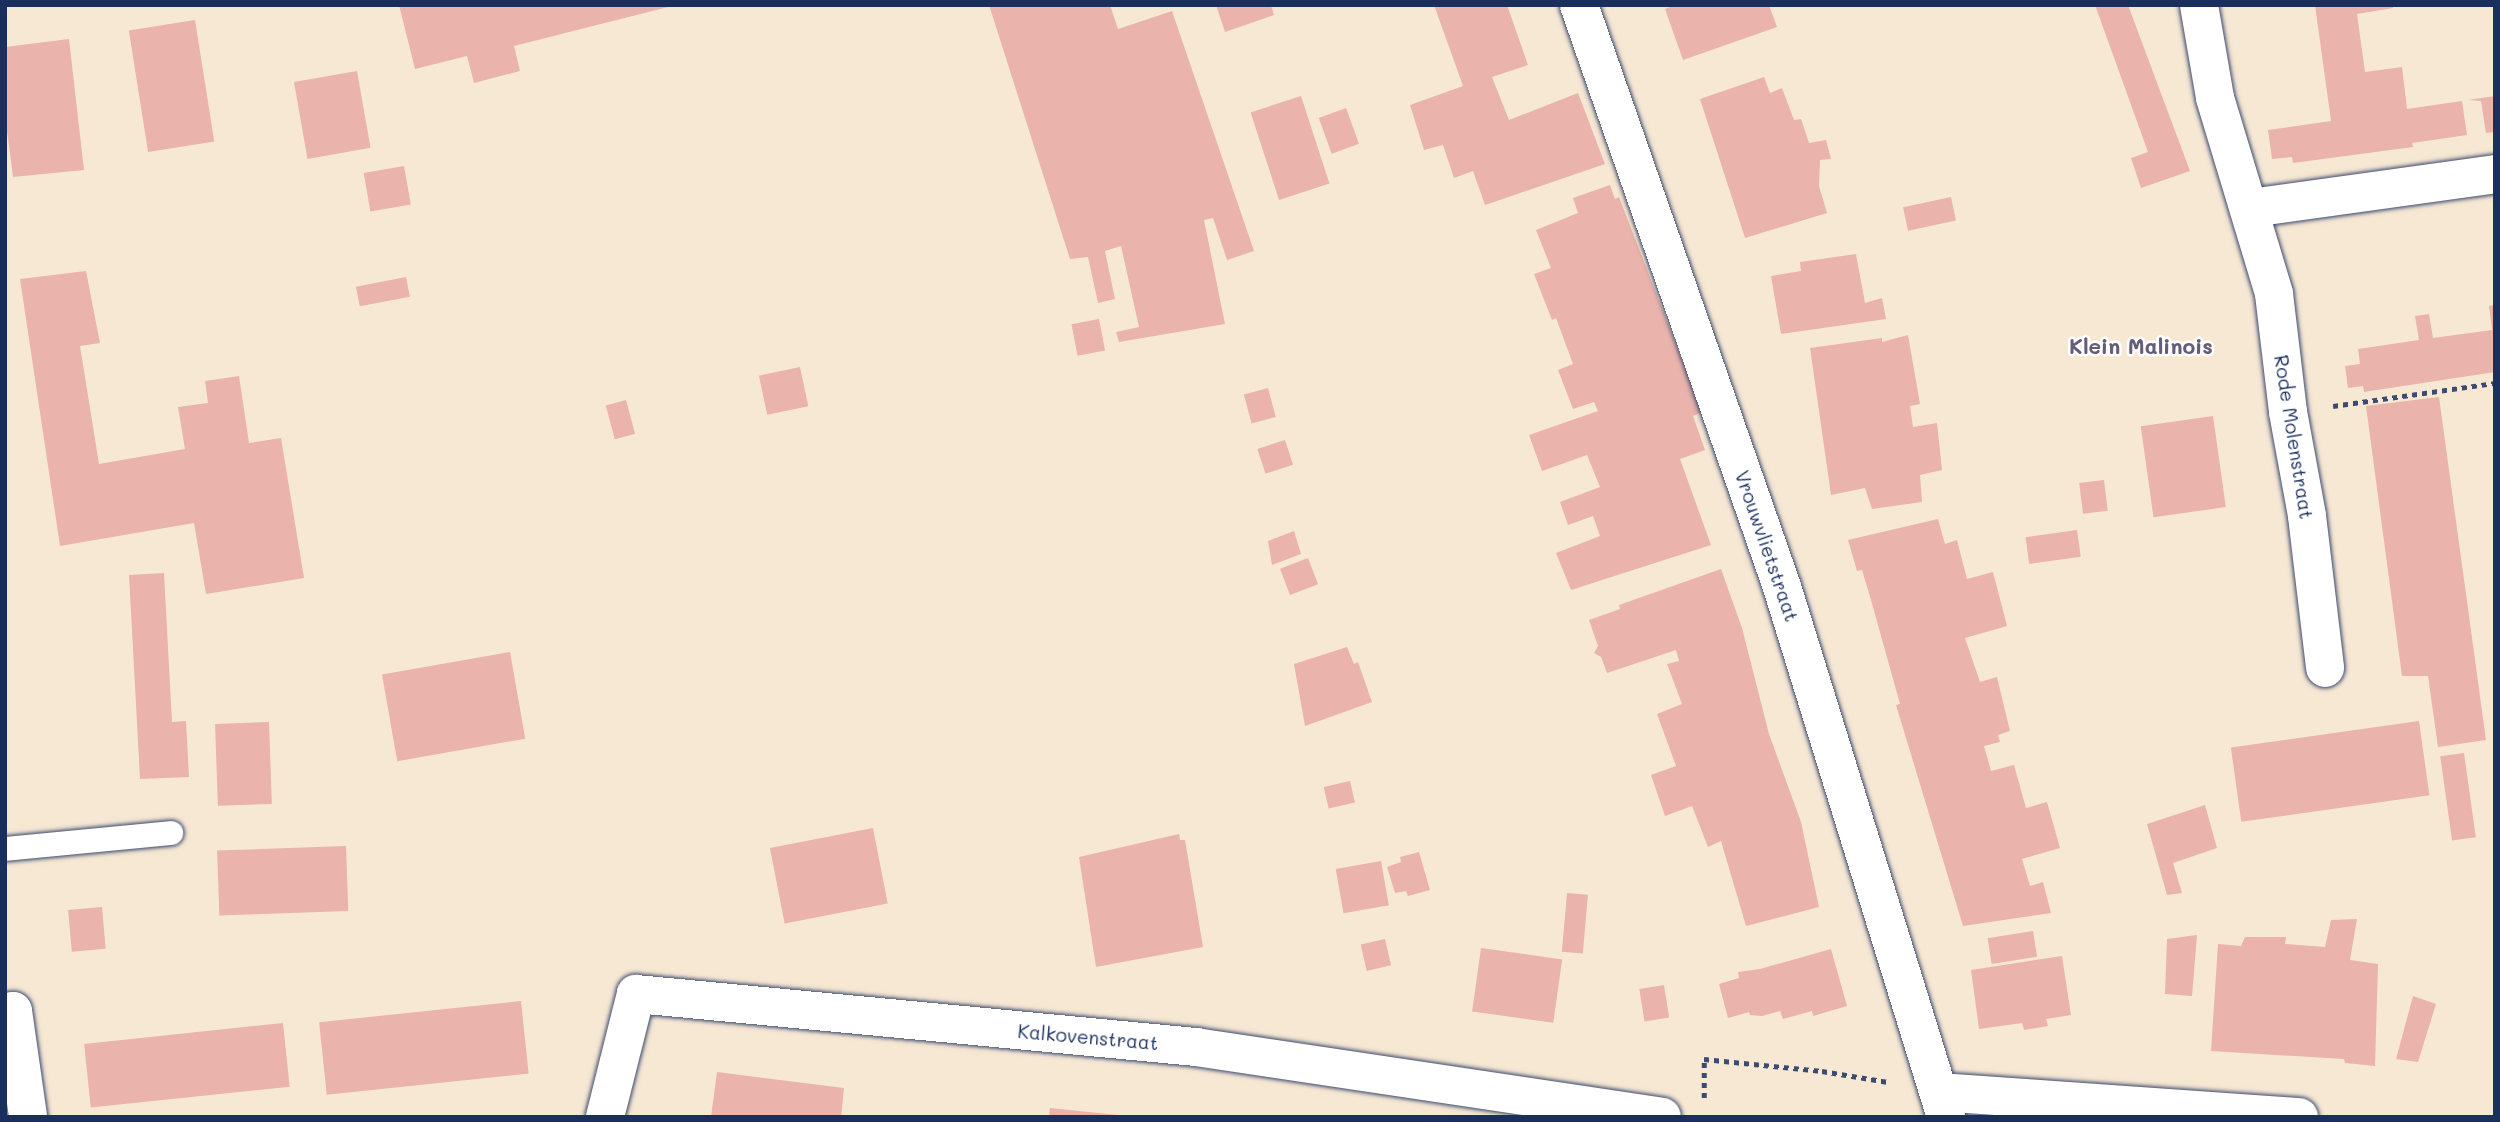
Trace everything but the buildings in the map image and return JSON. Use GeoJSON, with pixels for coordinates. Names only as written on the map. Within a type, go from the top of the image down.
{"type":"FeatureCollection","features":[{"type":"Feature","properties":{"kind":"street","name":"Vrouwvlietstraat"},"geometry":{"type":"LineString","coordinates":[[1579,5],[1782,587],[1943,1104]]}},
{"type":"Feature","properties":{"kind":"street","name":"Rode Molenstraat"},"geometry":{"type":"LineString","coordinates":[[2199,5],[2215,98],[2251,208],[2274,294],[2288,412],[2307,516],[2325,668]]}},
{"type":"Feature","properties":{"kind":"street"},"geometry":{"type":"LineString","coordinates":[[2251,208],[2495,174]]}},
{"type":"Feature","properties":{"kind":"street","name":"Kalkovenstraat"},"geometry":{"type":"LineString","coordinates":[[605,1117],[636,994],[1196,1047],[1662,1117]]}},
{"type":"Feature","properties":{"kind":"street"},"geometry":{"type":"LineString","coordinates":[[5,1012],[13,1011],[28,1117]]}},
{"type":"Feature","properties":{"kind":"street"},"geometry":{"type":"LineString","coordinates":[[1943,1104],[2299,1117]]}},
{"type":"Feature","properties":{"kind":"lane"},"geometry":{"type":"LineString","coordinates":[[5,849],[171,833]]}},
{"type":"Feature","properties":{"kind":"path"},"geometry":{"type":"LineString","coordinates":[[2288,412],[2495,383]]}},
{"type":"Feature","properties":{"kind":"path"},"geometry":{"type":"LineString","coordinates":[[1704,1105],[1704,1059],[1822,1071],[1943,1104]]}},
{"type":"Feature","properties":{"kind":"district","name":"Klein Malinois"},"geometry":{"type":"Point","coordinates":[2141,346]}}]}
